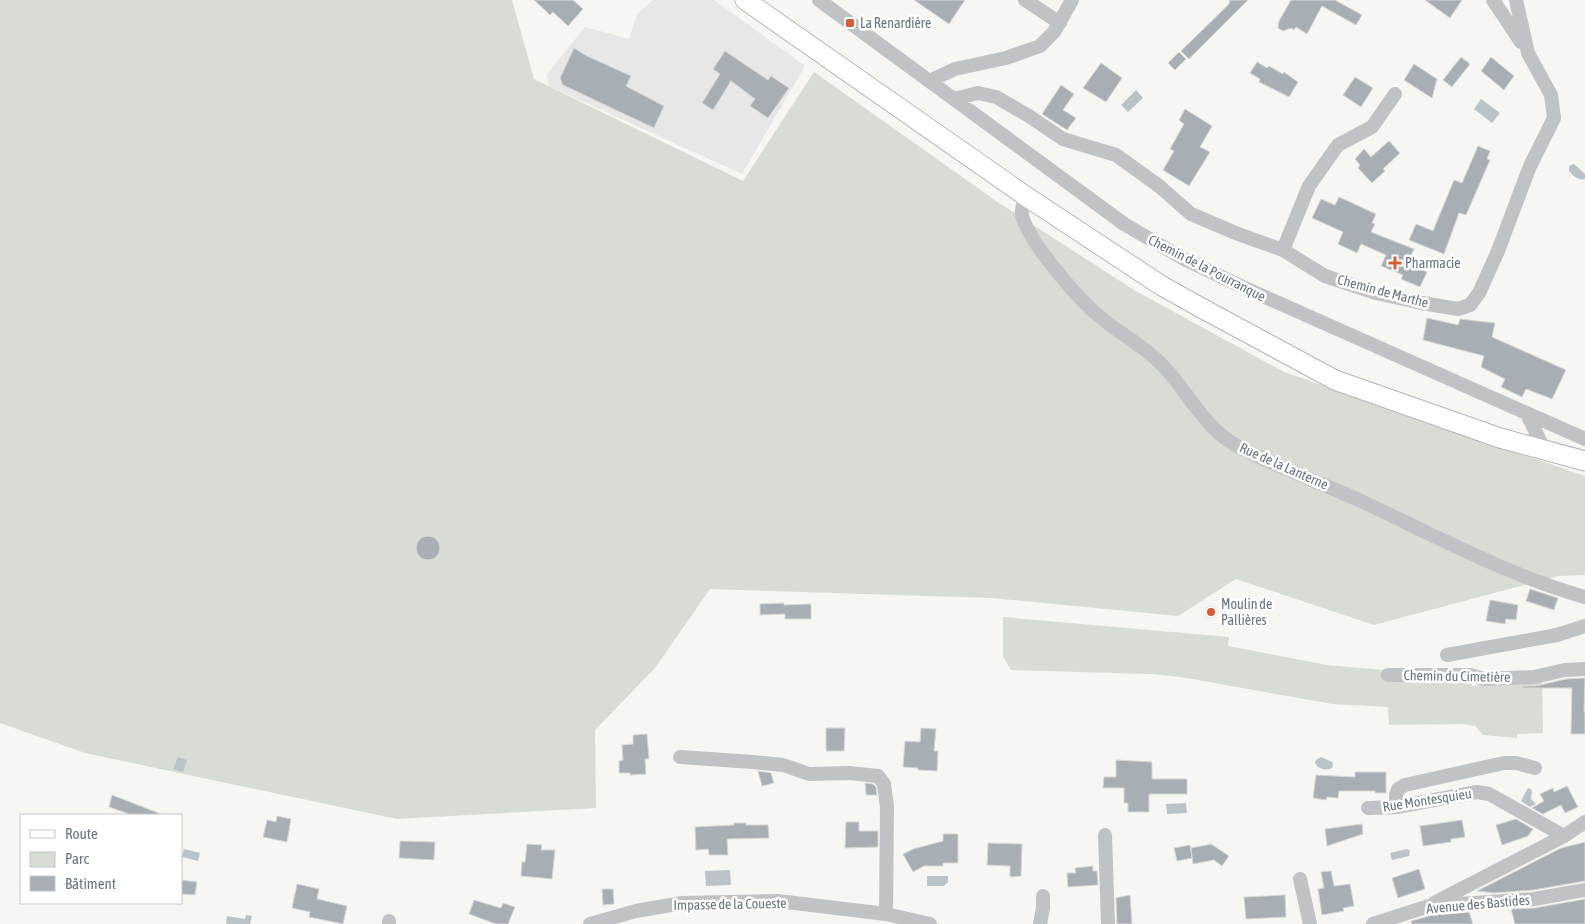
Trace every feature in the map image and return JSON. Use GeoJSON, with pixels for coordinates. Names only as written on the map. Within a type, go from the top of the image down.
{"type":"FeatureCollection","features":[{"type":"Feature","properties":{"kind":"main road"},"geometry":{"type":"LineString","coordinates":[[744,0],[1027,197],[1162,286],[1286,354],[1335,380],[1500,438],[1585,461]]}},
{"type":"Feature","properties":{"kind":"street","name":"Chemin de la Pourranque"},"geometry":{"type":"LineString","coordinates":[[819,0],[1124,224],[1184,259],[1247,289],[1585,439]]}},
{"type":"Feature","properties":{"kind":"street"},"geometry":{"type":"LineString","coordinates":[[1025,0],[1060,23]]}},
{"type":"Feature","properties":{"kind":"street"},"geometry":{"type":"LineString","coordinates":[[930,81],[955,69],[1006,58],[1040,46],[1054,32],[1072,0]]}},
{"type":"Feature","properties":{"kind":"street"},"geometry":{"type":"LineString","coordinates":[[1493,0],[1528,53]]}},
{"type":"Feature","properties":{"kind":"street","name":"Chemin de Marthe"},"geometry":{"type":"LineString","coordinates":[[954,99],[978,93],[996,97],[1063,138],[1116,155],[1159,186],[1192,214],[1238,234],[1283,250],[1325,276],[1376,292],[1458,309],[1470,305],[1479,294],[1498,252],[1530,166],[1554,118],[1551,95],[1528,53],[1516,0]]}},
{"type":"Feature","properties":{"kind":"street"},"geometry":{"type":"LineString","coordinates":[[1283,250],[1309,186],[1338,145],[1372,128],[1395,94]]}},
{"type":"Feature","properties":{"kind":"street","name":"Rue de la Lanterne"},"geometry":{"type":"LineString","coordinates":[[1027,197],[1022,205],[1022,214],[1031,237],[1058,272],[1094,312],[1150,354],[1167,370],[1215,430],[1237,446],[1349,495],[1498,566],[1549,587],[1585,597]]}},
{"type":"Feature","properties":{"kind":"street"},"geometry":{"type":"LineString","coordinates":[[1527,414],[1544,449]]}},
{"type":"Feature","properties":{"kind":"street"},"geometry":{"type":"LineString","coordinates":[[1447,655],[1557,636],[1585,626]]}},
{"type":"Feature","properties":{"kind":"street","name":"Chemin du Cimetière"},"geometry":{"type":"LineString","coordinates":[[1388,675],[1470,675],[1484,679],[1534,677],[1565,670],[1585,669]]}},
{"type":"Feature","properties":{"kind":"street"},"geometry":{"type":"LineString","coordinates":[[680,757],[775,764],[809,774],[849,773],[878,776],[884,784],[887,807],[886,914]]}},
{"type":"Feature","properties":{"kind":"street"},"geometry":{"type":"LineString","coordinates":[[1397,807],[1396,796],[1398,789],[1405,785],[1504,763],[1516,763],[1534,768]]}},
{"type":"Feature","properties":{"kind":"street","name":"Rue Montesquieu"},"geometry":{"type":"LineString","coordinates":[[1368,808],[1397,807],[1477,792],[1489,794],[1564,836]]}},
{"type":"Feature","properties":{"kind":"street"},"geometry":{"type":"LineString","coordinates":[[1429,906],[1564,836],[1585,822]]}},
{"type":"Feature","properties":{"kind":"street"},"geometry":{"type":"LineString","coordinates":[[1105,835],[1108,924]]}},
{"type":"Feature","properties":{"kind":"street"},"geometry":{"type":"LineString","coordinates":[[1300,879],[1310,924]]}},
{"type":"Feature","properties":{"kind":"street","name":"Avenue des Bastides"},"geometry":{"type":"LineString","coordinates":[[1373,924],[1429,906],[1534,899],[1585,890]]}},
{"type":"Feature","properties":{"kind":"street"},"geometry":{"type":"LineString","coordinates":[[1040,924],[1044,908],[1043,896]]}},
{"type":"Feature","properties":{"kind":"street","name":"Impasse de la Coueste"},"geometry":{"type":"LineString","coordinates":[[590,924],[636,911],[682,903],[778,901],[886,914],[930,924]]}},
{"type":"Feature","properties":{"kind":"shaded area"},"geometry":{"type":"Polygon","coordinates":[[[653,0],[714,0],[805,66],[742,174],[549,86],[547,74],[585,27],[629,39],[637,14],[653,0]]]}},
{"type":"Feature","properties":{"kind":"shaded area"},"geometry":{"type":"Polygon","coordinates":[[[1136,90],[1143,98],[1128,112],[1121,105],[1136,90]]]}},
{"type":"Feature","properties":{"kind":"shaded area"},"geometry":{"type":"Polygon","coordinates":[[[1481,99],[1500,113],[1492,123],[1474,109],[1481,99]]]}},
{"type":"Feature","properties":{"kind":"shaded area"},"geometry":{"type":"Polygon","coordinates":[[[1574,164],[1585,174],[1585,179],[1576,178],[1569,171],[1569,166],[1574,164]]]}},
{"type":"Feature","properties":{"kind":"shaded area"},"geometry":{"type":"Polygon","coordinates":[[[178,757],[187,760],[183,772],[173,769],[178,757]]]}},
{"type":"Feature","properties":{"kind":"shaded area"},"geometry":{"type":"Polygon","coordinates":[[[1321,757],[1332,762],[1332,768],[1322,769],[1316,765],[1316,760],[1321,757]]]}},
{"type":"Feature","properties":{"kind":"shaded area"},"geometry":{"type":"Polygon","coordinates":[[[1528,788],[1532,790],[1531,799],[1536,804],[1530,807],[1521,801],[1528,788]]]}},
{"type":"Feature","properties":{"kind":"shaded area"},"geometry":{"type":"Polygon","coordinates":[[[1186,803],[1187,813],[1167,814],[1166,804],[1186,803]]]}},
{"type":"Feature","properties":{"kind":"shaded area"},"geometry":{"type":"Polygon","coordinates":[[[184,849],[200,853],[198,861],[182,857],[184,849]]]}},
{"type":"Feature","properties":{"kind":"shaded area"},"geometry":{"type":"Polygon","coordinates":[[[1407,849],[1410,851],[1409,856],[1392,860],[1390,853],[1407,849]]]}},
{"type":"Feature","properties":{"kind":"shaded area"},"geometry":{"type":"Polygon","coordinates":[[[730,870],[731,885],[706,886],[705,871],[730,870]]]}},
{"type":"Feature","properties":{"kind":"shaded area"},"geometry":{"type":"Polygon","coordinates":[[[927,876],[948,876],[948,882],[944,886],[927,886],[927,876]]]}},
{"type":"Feature","properties":{"kind":"shaded area"},"geometry":{"type":"Polygon","coordinates":[[[246,915],[252,916],[250,924],[226,924],[227,916],[245,919],[246,915]]]}},
{"type":"Feature","properties":{"kind":"green space"},"geometry":{"type":"Polygon","coordinates":[[[0,0],[512,0],[534,79],[743,181],[814,72],[999,203],[1134,290],[1284,372],[1585,476],[1585,575],[1558,576],[1374,625],[1236,579],[1178,616],[992,598],[710,589],[655,668],[595,730],[596,808],[397,819],[85,753],[0,723],[0,0]]]}},
{"type":"Feature","properties":{"kind":"green space"},"geometry":{"type":"Polygon","coordinates":[[[1003,617],[1229,637],[1228,646],[1327,665],[1471,678],[1472,686],[1542,679],[1543,733],[1517,734],[1517,738],[1483,735],[1475,726],[1462,724],[1389,725],[1388,707],[1332,704],[1187,678],[1152,674],[1011,670],[1003,656],[1003,617]]]}},
{"type":"Feature","properties":{"kind":"building"},"geometry":{"type":"Polygon","coordinates":[[[534,0],[573,0],[583,9],[568,26],[553,12],[550,15],[534,0]]]}},
{"type":"Feature","properties":{"kind":"building"},"geometry":{"type":"Polygon","coordinates":[[[914,0],[965,0],[949,24],[914,0]]]}},
{"type":"Feature","properties":{"kind":"building"},"geometry":{"type":"Polygon","coordinates":[[[1230,0],[1248,0],[1189,59],[1181,51],[1229,4],[1230,0]]]}},
{"type":"Feature","properties":{"kind":"building"},"geometry":{"type":"Polygon","coordinates":[[[1291,0],[1335,0],[1362,15],[1356,25],[1322,6],[1307,34],[1296,27],[1294,30],[1291,28],[1283,31],[1278,28],[1279,21],[1291,0]]]}},
{"type":"Feature","properties":{"kind":"building"},"geometry":{"type":"Polygon","coordinates":[[[1425,0],[1462,0],[1450,18],[1425,0]]]}},
{"type":"Feature","properties":{"kind":"building"},"geometry":{"type":"Polygon","coordinates":[[[574,48],[631,76],[626,86],[664,106],[654,128],[563,85],[560,78],[574,48]]]}},
{"type":"Feature","properties":{"kind":"building"},"geometry":{"type":"Polygon","coordinates":[[[725,51],[768,80],[771,76],[789,88],[768,118],[750,106],[755,99],[731,81],[713,110],[702,103],[720,74],[713,69],[725,51]]]}},
{"type":"Feature","properties":{"kind":"building"},"geometry":{"type":"Polygon","coordinates":[[[1179,52],[1186,59],[1175,70],[1168,63],[1179,52]]]}},
{"type":"Feature","properties":{"kind":"building"},"geometry":{"type":"Polygon","coordinates":[[[1461,57],[1470,64],[1452,87],[1443,80],[1461,57]]]}},
{"type":"Feature","properties":{"kind":"building"},"geometry":{"type":"Polygon","coordinates":[[[1491,57],[1514,76],[1504,90],[1481,71],[1491,57]]]}},
{"type":"Feature","properties":{"kind":"building"},"geometry":{"type":"Polygon","coordinates":[[[1257,62],[1283,74],[1284,72],[1298,82],[1289,97],[1259,82],[1260,79],[1250,73],[1257,62]]]}},
{"type":"Feature","properties":{"kind":"building"},"geometry":{"type":"Polygon","coordinates":[[[1101,63],[1122,78],[1106,102],[1083,88],[1101,63]]]}},
{"type":"Feature","properties":{"kind":"building"},"geometry":{"type":"Polygon","coordinates":[[[1414,64],[1437,79],[1432,98],[1404,80],[1414,64]]]}},
{"type":"Feature","properties":{"kind":"building"},"geometry":{"type":"Polygon","coordinates":[[[1355,77],[1373,88],[1361,107],[1343,95],[1355,77]]]}},
{"type":"Feature","properties":{"kind":"building"},"geometry":{"type":"Polygon","coordinates":[[[1061,85],[1074,94],[1063,110],[1076,118],[1067,130],[1042,114],[1061,85]]]}},
{"type":"Feature","properties":{"kind":"building"},"geometry":{"type":"Polygon","coordinates":[[[1185,109],[1212,126],[1200,147],[1210,152],[1189,186],[1163,170],[1174,151],[1170,149],[1184,124],[1179,120],[1185,109]]]}},
{"type":"Feature","properties":{"kind":"building"},"geometry":{"type":"Polygon","coordinates":[[[1389,141],[1400,153],[1383,169],[1385,171],[1372,183],[1358,168],[1360,165],[1355,159],[1364,149],[1371,157],[1389,141]]]}},
{"type":"Feature","properties":{"kind":"building"},"geometry":{"type":"Polygon","coordinates":[[[1478,146],[1490,151],[1487,159],[1490,160],[1466,215],[1459,213],[1444,254],[1409,240],[1416,224],[1433,231],[1454,180],[1462,183],[1478,146]]]}},
{"type":"Feature","properties":{"kind":"building"},"geometry":{"type":"Polygon","coordinates":[[[1339,197],[1376,214],[1372,223],[1375,224],[1371,232],[1414,249],[1407,263],[1427,272],[1420,287],[1401,279],[1403,275],[1381,266],[1386,255],[1361,244],[1357,253],[1338,244],[1343,232],[1312,218],[1321,199],[1335,205],[1339,197]]]}},
{"type":"Feature","properties":{"kind":"building"},"geometry":{"type":"Polygon","coordinates":[[[1427,318],[1458,325],[1460,319],[1495,323],[1492,337],[1566,370],[1552,399],[1526,389],[1522,397],[1501,387],[1505,379],[1481,367],[1484,356],[1423,340],[1427,318]]]}},
{"type":"Feature","properties":{"kind":"building"},"geometry":{"type":"Polygon","coordinates":[[[428,536],[436,540],[440,548],[436,556],[428,560],[420,556],[416,548],[420,540],[428,536]]]}},
{"type":"Feature","properties":{"kind":"building"},"geometry":{"type":"Polygon","coordinates":[[[1530,589],[1558,598],[1554,610],[1526,601],[1530,589]]]}},
{"type":"Feature","properties":{"kind":"building"},"geometry":{"type":"Polygon","coordinates":[[[1490,600],[1518,605],[1516,620],[1506,619],[1505,624],[1486,621],[1490,600]]]}},
{"type":"Feature","properties":{"kind":"building"},"geometry":{"type":"Polygon","coordinates":[[[784,603],[784,605],[811,604],[811,619],[785,619],[785,614],[760,615],[760,604],[784,603]]]}},
{"type":"Feature","properties":{"kind":"building","name":"Moulin de Pallières"},"geometry":{"type":"Polygon","coordinates":[[[1213,606],[1216,607],[1216,617],[1209,618],[1206,617],[1205,610],[1206,607],[1213,606]]]}},
{"type":"Feature","properties":{"kind":"building"},"geometry":{"type":"Polygon","coordinates":[[[1585,678],[1585,734],[1571,734],[1572,688],[1523,688],[1523,686],[1536,686],[1566,679],[1585,678]]]}},
{"type":"Feature","properties":{"kind":"building"},"geometry":{"type":"Polygon","coordinates":[[[826,728],[845,728],[844,751],[826,751],[826,728]]]}},
{"type":"Feature","properties":{"kind":"building"},"geometry":{"type":"Polygon","coordinates":[[[921,728],[936,729],[934,751],[938,751],[937,771],[903,767],[905,741],[920,742],[921,728]]]}},
{"type":"Feature","properties":{"kind":"building"},"geometry":{"type":"Polygon","coordinates":[[[647,734],[649,759],[645,759],[646,774],[630,775],[630,773],[619,773],[619,761],[623,760],[622,745],[633,744],[633,735],[647,734]]]}},
{"type":"Feature","properties":{"kind":"building"},"geometry":{"type":"Polygon","coordinates":[[[1116,760],[1152,762],[1152,779],[1187,779],[1187,794],[1149,794],[1149,812],[1128,812],[1128,803],[1124,803],[1124,788],[1103,788],[1104,777],[1116,777],[1116,760]]]}},
{"type":"Feature","properties":{"kind":"building"},"geometry":{"type":"Polygon","coordinates":[[[758,771],[771,773],[774,783],[762,786],[758,771]]]}},
{"type":"Feature","properties":{"kind":"building"},"geometry":{"type":"Polygon","coordinates":[[[1355,772],[1386,772],[1386,793],[1375,793],[1375,791],[1339,791],[1338,798],[1327,797],[1326,800],[1313,798],[1316,775],[1355,777],[1355,772]]]}},
{"type":"Feature","properties":{"kind":"building"},"geometry":{"type":"Polygon","coordinates":[[[865,783],[873,784],[876,787],[877,795],[866,795],[865,783]]]}},
{"type":"Feature","properties":{"kind":"building"},"geometry":{"type":"Polygon","coordinates":[[[1567,786],[1578,807],[1565,813],[1561,805],[1543,814],[1532,808],[1544,801],[1540,794],[1553,788],[1554,792],[1567,786]]]}},
{"type":"Feature","properties":{"kind":"building"},"geometry":{"type":"Polygon","coordinates":[[[112,795],[161,814],[129,814],[109,807],[112,795]]]}},
{"type":"Feature","properties":{"kind":"building"},"geometry":{"type":"Polygon","coordinates":[[[277,816],[291,819],[287,842],[263,837],[267,820],[276,822],[277,816]]]}},
{"type":"Feature","properties":{"kind":"building"},"geometry":{"type":"Polygon","coordinates":[[[1516,819],[1533,829],[1528,836],[1502,845],[1496,825],[1516,819]]]}},
{"type":"Feature","properties":{"kind":"building"},"geometry":{"type":"Polygon","coordinates":[[[1462,820],[1465,837],[1451,839],[1451,842],[1423,846],[1420,826],[1462,820]]]}},
{"type":"Feature","properties":{"kind":"building"},"geometry":{"type":"Polygon","coordinates":[[[846,822],[859,822],[859,831],[878,831],[878,847],[845,848],[846,822]]]}},
{"type":"Feature","properties":{"kind":"building"},"geometry":{"type":"Polygon","coordinates":[[[734,823],[768,825],[769,838],[727,839],[728,855],[709,855],[708,849],[696,850],[695,827],[734,825],[734,823]]]}},
{"type":"Feature","properties":{"kind":"building"},"geometry":{"type":"Polygon","coordinates":[[[1362,824],[1363,834],[1327,846],[1325,829],[1362,824]]]}},
{"type":"Feature","properties":{"kind":"building"},"geometry":{"type":"Polygon","coordinates":[[[943,834],[958,834],[958,863],[943,863],[943,866],[924,866],[913,872],[903,854],[913,849],[943,841],[943,834]]]}},
{"type":"Feature","properties":{"kind":"building"},"geometry":{"type":"Polygon","coordinates":[[[400,841],[435,842],[434,860],[399,858],[400,841]]]}},
{"type":"Feature","properties":{"kind":"building"},"geometry":{"type":"Polygon","coordinates":[[[1585,842],[1585,881],[1533,890],[1494,893],[1477,891],[1561,848],[1585,842]]]}},
{"type":"Feature","properties":{"kind":"building"},"geometry":{"type":"Polygon","coordinates":[[[988,843],[1022,844],[1021,876],[1010,877],[1010,866],[987,865],[988,843]]]}},
{"type":"Feature","properties":{"kind":"building"},"geometry":{"type":"Polygon","coordinates":[[[527,844],[542,845],[541,850],[555,850],[552,879],[521,876],[522,862],[525,862],[527,844]]]}},
{"type":"Feature","properties":{"kind":"building"},"geometry":{"type":"Polygon","coordinates":[[[1211,844],[1229,856],[1222,866],[1214,860],[1193,864],[1191,848],[1211,844]]]}},
{"type":"Feature","properties":{"kind":"building"},"geometry":{"type":"Polygon","coordinates":[[[1190,845],[1192,858],[1177,861],[1174,848],[1190,845]]]}},
{"type":"Feature","properties":{"kind":"building"},"geometry":{"type":"Polygon","coordinates":[[[1093,866],[1093,871],[1097,871],[1098,885],[1068,887],[1067,873],[1076,873],[1075,868],[1093,866]]]}},
{"type":"Feature","properties":{"kind":"building"},"geometry":{"type":"Polygon","coordinates":[[[1419,869],[1425,889],[1398,898],[1392,878],[1419,869]]]}},
{"type":"Feature","properties":{"kind":"building"},"geometry":{"type":"Polygon","coordinates":[[[1331,871],[1334,886],[1350,884],[1354,906],[1343,908],[1344,911],[1322,915],[1318,889],[1324,888],[1321,872],[1331,871]]]}},
{"type":"Feature","properties":{"kind":"building"},"geometry":{"type":"Polygon","coordinates":[[[182,880],[197,882],[195,895],[182,894],[182,880]]]}},
{"type":"Feature","properties":{"kind":"building"},"geometry":{"type":"Polygon","coordinates":[[[297,884],[319,889],[317,899],[347,906],[343,924],[309,917],[310,912],[292,908],[297,884]]]}},
{"type":"Feature","properties":{"kind":"building"},"geometry":{"type":"Polygon","coordinates":[[[602,889],[613,889],[614,904],[603,905],[602,889]]]}},
{"type":"Feature","properties":{"kind":"building"},"geometry":{"type":"Polygon","coordinates":[[[1130,895],[1132,924],[1117,924],[1116,898],[1130,895]]]}},
{"type":"Feature","properties":{"kind":"building"},"geometry":{"type":"Polygon","coordinates":[[[1285,895],[1286,917],[1246,919],[1244,897],[1285,895]]]}},
{"type":"Feature","properties":{"kind":"building"},"geometry":{"type":"Polygon","coordinates":[[[1585,899],[1585,924],[1515,924],[1511,909],[1535,908],[1585,899]]]}},
{"type":"Feature","properties":{"kind":"building"},"geometry":{"type":"Polygon","coordinates":[[[474,900],[501,908],[503,903],[515,907],[508,924],[496,924],[469,914],[474,900]]]}},
{"type":"Feature","properties":{"kind":"building"},"geometry":{"type":"Polygon","coordinates":[[[1469,912],[1473,924],[1412,924],[1411,921],[1433,915],[1469,912]]]}},
{"type":"Feature","properties":{"kind":"place","name":"La Renardière"},"geometry":{"type":"Point","coordinates":[850,23]}},
{"type":"Feature","properties":{"kind":"place","name":"Pharmacie"},"geometry":{"type":"Point","coordinates":[1395,263]}},
{"type":"Feature","properties":{"kind":"place","name":"Moulin de Pallières"},"geometry":{"type":"Point","coordinates":[1211,612]}}]}
